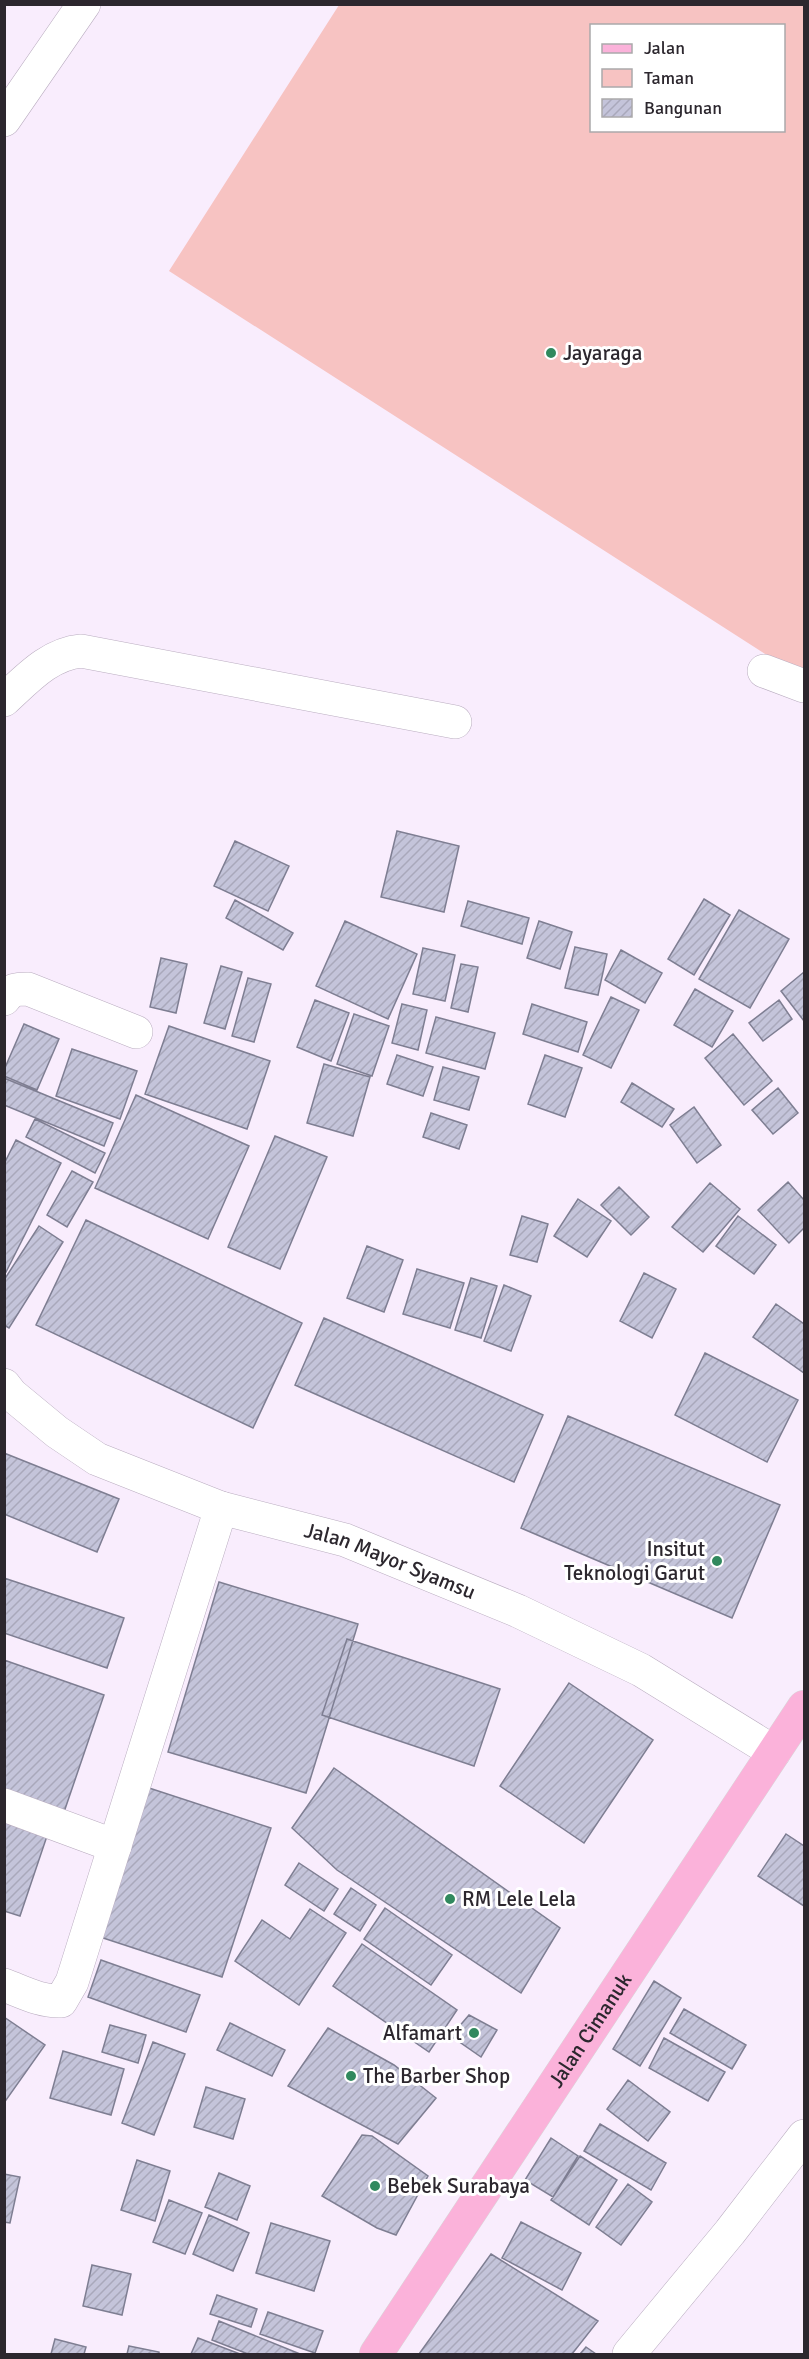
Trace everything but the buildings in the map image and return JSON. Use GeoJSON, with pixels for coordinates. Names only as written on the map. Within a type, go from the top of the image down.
{"type":"FeatureCollection","features":[{"type":"Feature","properties":{"kind":"main road","name":"Jalan Cimanuk"},"geometry":{"type":"LineString","coordinates":[[376,2355],[804,1707]]}},
{"type":"Feature","properties":{"kind":"street"},"geometry":{"type":"LineString","coordinates":[[7,109],[84,4]]}},
{"type":"Feature","properties":{"kind":"street"},"geometry":{"type":"LineString","coordinates":[[4,700],[30,675],[51,660],[70,652],[81,651],[455,722]]}},
{"type":"Feature","properties":{"kind":"street"},"geometry":{"type":"LineString","coordinates":[[764,671],[804,686]]}},
{"type":"Feature","properties":{"kind":"street"},"geometry":{"type":"LineString","coordinates":[[4,999],[9,992],[16,989],[28,989],[136,1032]]}},
{"type":"Feature","properties":{"kind":"street","name":"Jalan Mayor Syamsu"},"geometry":{"type":"LineString","coordinates":[[4,1385],[11,1394],[57,1431],[97,1459],[221,1508],[345,1540],[518,1611],[641,1670],[774,1752]]}},
{"type":"Feature","properties":{"kind":"street"},"geometry":{"type":"LineString","coordinates":[[4,1985],[46,2000],[61,2001],[72,1982],[221,1508]]}},
{"type":"Feature","properties":{"kind":"street"},"geometry":{"type":"LineString","coordinates":[[4,1805],[115,1846]]}},
{"type":"Feature","properties":{"kind":"street"},"geometry":{"type":"LineString","coordinates":[[629,2355],[730,2232],[804,2136]]}},
{"type":"Feature","properties":{"kind":"green space","name":"Jayaraga"},"geometry":{"type":"Polygon","coordinates":[[[339,5],[804,5],[804,679],[169,271],[339,5]]]}},
{"type":"Feature","properties":{"kind":"place","name":"Jayaraga"},"geometry":{"type":"Point","coordinates":[551,353]}},
{"type":"Feature","properties":{"kind":"place","name":"Insitut Teknologi Garut"},"geometry":{"type":"Point","coordinates":[717,1561]}},
{"type":"Feature","properties":{"kind":"place","name":"RM Lele Lela"},"geometry":{"type":"Point","coordinates":[450,1899]}},
{"type":"Feature","properties":{"kind":"place","name":"Alfamart"},"geometry":{"type":"Point","coordinates":[474,2033]}},
{"type":"Feature","properties":{"kind":"place","name":"The Barber Shop"},"geometry":{"type":"Point","coordinates":[351,2076]}},
{"type":"Feature","properties":{"kind":"place","name":"Bebek Surabaya"},"geometry":{"type":"Point","coordinates":[375,2186]}}]}
